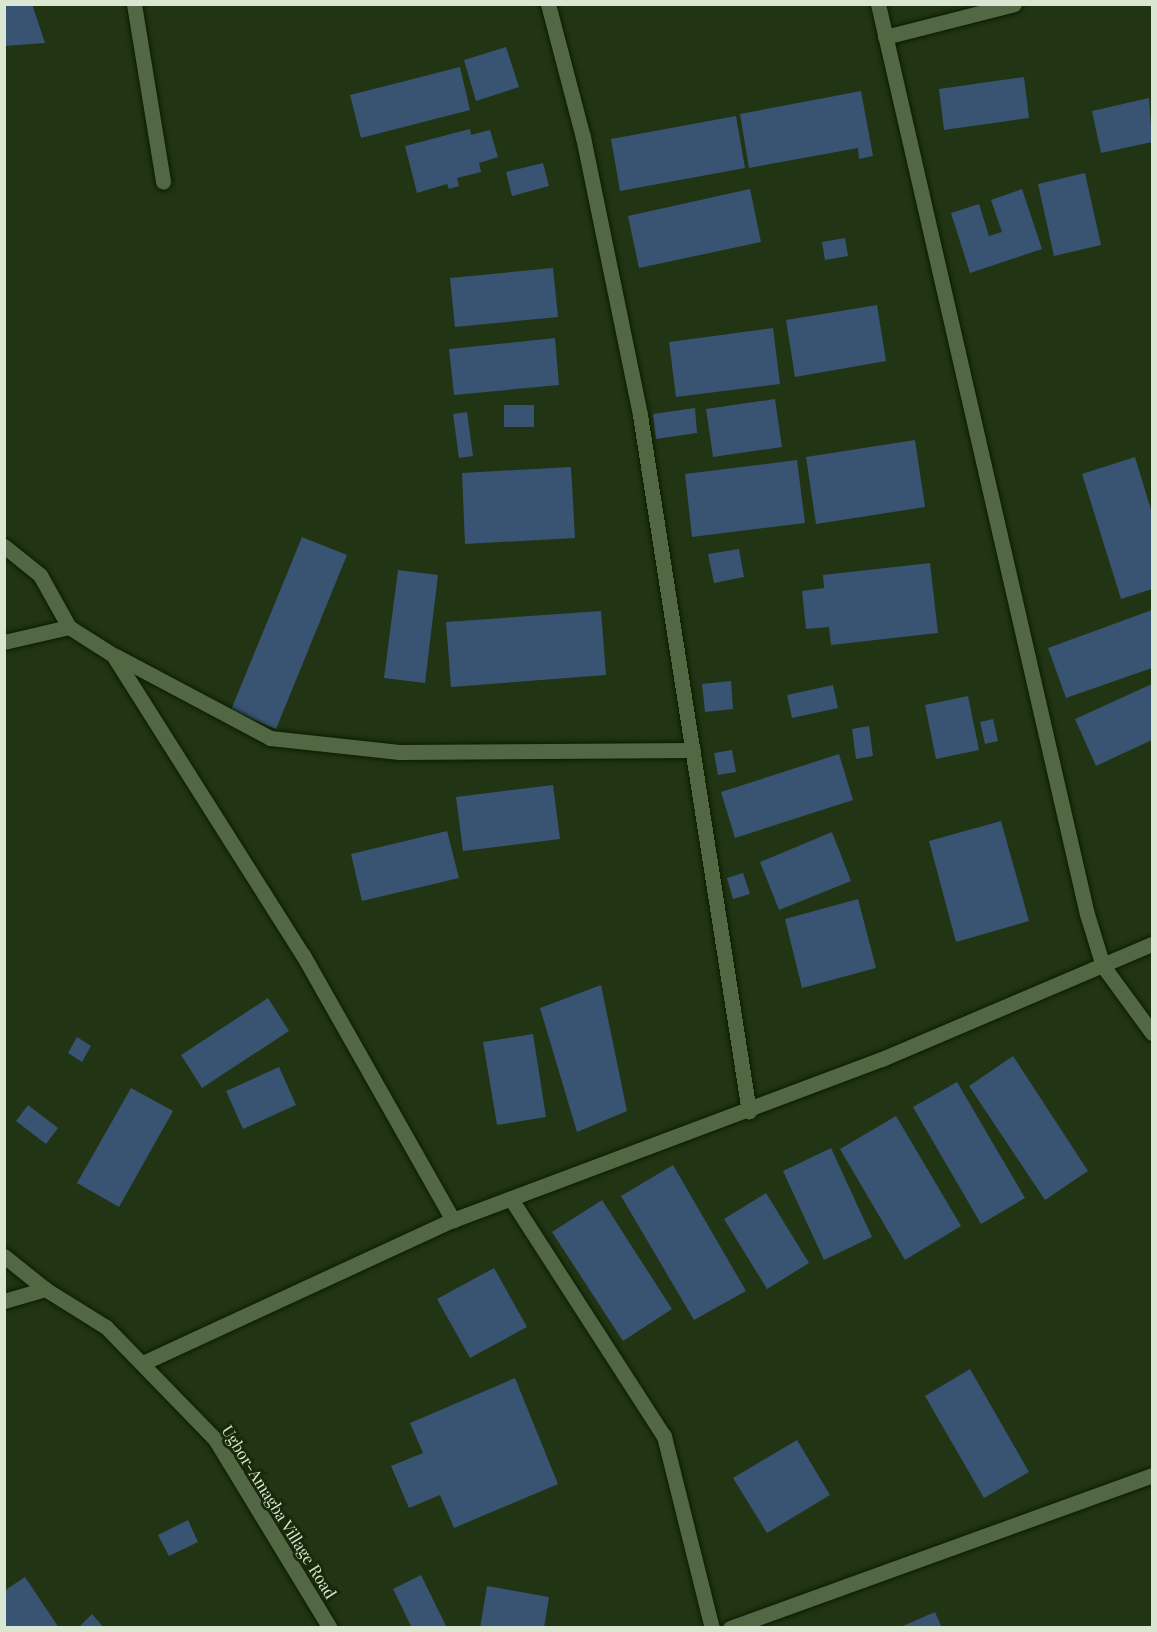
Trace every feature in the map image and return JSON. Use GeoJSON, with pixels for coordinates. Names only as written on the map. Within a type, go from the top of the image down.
{"type":"FeatureCollection","features":[{"type":"Feature","properties":{"kind":"street"},"geometry":{"type":"LineString","coordinates":[[134,4],[163,182]]}},
{"type":"Feature","properties":{"kind":"street"},"geometry":{"type":"LineString","coordinates":[[548,4],[584,137],[640,415],[749,1112]]}},
{"type":"Feature","properties":{"kind":"street"},"geometry":{"type":"LineString","coordinates":[[878,4],[994,520],[1103,966],[1152,1033]]}},
{"type":"Feature","properties":{"kind":"street"},"geometry":{"type":"LineString","coordinates":[[885,37],[1014,4]]}},
{"type":"Feature","properties":{"kind":"street"},"geometry":{"type":"LineString","coordinates":[[4,546],[40,575],[69,627],[113,655],[270,738],[399,752],[693,750]]}},
{"type":"Feature","properties":{"kind":"street"},"geometry":{"type":"LineString","coordinates":[[4,642],[69,627]]}},
{"type":"Feature","properties":{"kind":"street"},"geometry":{"type":"LineString","coordinates":[[113,655],[303,956],[453,1220]]}},
{"type":"Feature","properties":{"kind":"street"},"geometry":{"type":"LineString","coordinates":[[144,1362],[453,1220],[749,1112],[1152,944]]}},
{"type":"Feature","properties":{"kind":"street"},"geometry":{"type":"LineString","coordinates":[[511,1199],[664,1436],[712,1628]]}},
{"type":"Feature","properties":{"kind":"street","name":"Ugbor-Amagba Village Road"},"geometry":{"type":"LineString","coordinates":[[4,1256],[45,1289],[106,1327],[144,1362],[215,1439],[330,1628]]}},
{"type":"Feature","properties":{"kind":"street"},"geometry":{"type":"LineString","coordinates":[[4,1301],[45,1289]]}},
{"type":"Feature","properties":{"kind":"street"},"geometry":{"type":"LineString","coordinates":[[730,1628],[1152,1475]]}},
{"type":"Feature","properties":{"kind":"building"},"geometry":{"type":"Polygon","coordinates":[[[4,4],[32,4],[45,43],[4,46],[4,4]]]}},
{"type":"Feature","properties":{"kind":"building"},"geometry":{"type":"Polygon","coordinates":[[[506,47],[519,87],[476,101],[464,60],[506,47]]]}},
{"type":"Feature","properties":{"kind":"building"},"geometry":{"type":"Polygon","coordinates":[[[460,67],[470,110],[361,138],[350,95],[460,67]]]}},
{"type":"Feature","properties":{"kind":"building"},"geometry":{"type":"Polygon","coordinates":[[[1024,77],[1029,118],[944,130],[939,89],[1024,77]]]}},
{"type":"Feature","properties":{"kind":"building"},"geometry":{"type":"Polygon","coordinates":[[[861,91],[873,156],[859,159],[858,148],[749,168],[740,114],[861,91]]]}},
{"type":"Feature","properties":{"kind":"building"},"geometry":{"type":"Polygon","coordinates":[[[1149,98],[1152,142],[1101,153],[1092,111],[1149,98]]]}},
{"type":"Feature","properties":{"kind":"building"},"geometry":{"type":"Polygon","coordinates":[[[736,116],[745,168],[620,191],[611,139],[736,116]]]}},
{"type":"Feature","properties":{"kind":"building"},"geometry":{"type":"Polygon","coordinates":[[[470,129],[471,135],[490,130],[498,157],[479,163],[481,172],[457,178],[459,186],[449,189],[447,184],[417,193],[405,146],[470,129]]]}},
{"type":"Feature","properties":{"kind":"building"},"geometry":{"type":"Polygon","coordinates":[[[543,163],[549,186],[512,196],[506,172],[543,163]]]}},
{"type":"Feature","properties":{"kind":"building"},"geometry":{"type":"Polygon","coordinates":[[[1085,173],[1101,245],[1054,256],[1038,184],[1085,173]]]}},
{"type":"Feature","properties":{"kind":"building"},"geometry":{"type":"Polygon","coordinates":[[[750,189],[761,242],[639,268],[628,216],[750,189]]]}},
{"type":"Feature","properties":{"kind":"building"},"geometry":{"type":"Polygon","coordinates":[[[1022,189],[1042,249],[970,273],[951,213],[979,204],[989,236],[1002,232],[991,200],[1022,189]]]}},
{"type":"Feature","properties":{"kind":"building"},"geometry":{"type":"Polygon","coordinates":[[[845,238],[848,256],[825,260],[822,242],[845,238]]]}},
{"type":"Feature","properties":{"kind":"building"},"geometry":{"type":"Polygon","coordinates":[[[553,268],[558,317],[455,327],[450,278],[553,268]]]}},
{"type":"Feature","properties":{"kind":"building"},"geometry":{"type":"Polygon","coordinates":[[[877,305],[886,361],[795,377],[786,320],[877,305]]]}},
{"type":"Feature","properties":{"kind":"building"},"geometry":{"type":"Polygon","coordinates":[[[773,328],[780,384],[676,397],[669,342],[773,328]]]}},
{"type":"Feature","properties":{"kind":"building"},"geometry":{"type":"Polygon","coordinates":[[[555,338],[559,385],[454,395],[449,349],[555,338]]]}},
{"type":"Feature","properties":{"kind":"building"},"geometry":{"type":"Polygon","coordinates":[[[775,399],[782,447],[713,457],[706,409],[775,399]]]}},
{"type":"Feature","properties":{"kind":"building"},"geometry":{"type":"Polygon","coordinates":[[[504,405],[534,405],[534,427],[504,427],[504,405]]]}},
{"type":"Feature","properties":{"kind":"building"},"geometry":{"type":"Polygon","coordinates":[[[695,408],[697,433],[656,439],[653,414],[695,408]]]}},
{"type":"Feature","properties":{"kind":"building"},"geometry":{"type":"Polygon","coordinates":[[[467,412],[473,456],[459,458],[453,414],[467,412]]]}},
{"type":"Feature","properties":{"kind":"building"},"geometry":{"type":"Polygon","coordinates":[[[915,440],[925,507],[816,524],[806,457],[915,440]]]}},
{"type":"Feature","properties":{"kind":"building"},"geometry":{"type":"Polygon","coordinates":[[[1135,457],[1152,513],[1152,589],[1121,599],[1082,474],[1135,457]]]}},
{"type":"Feature","properties":{"kind":"building"},"geometry":{"type":"Polygon","coordinates":[[[797,460],[805,523],[692,537],[685,474],[797,460]]]}},
{"type":"Feature","properties":{"kind":"building"},"geometry":{"type":"Polygon","coordinates":[[[571,467],[575,538],[465,544],[462,473],[571,467]]]}},
{"type":"Feature","properties":{"kind":"building"},"geometry":{"type":"Polygon","coordinates":[[[302,537],[347,555],[276,729],[231,710],[302,537]]]}},
{"type":"Feature","properties":{"kind":"building"},"geometry":{"type":"Polygon","coordinates":[[[739,549],[744,577],[714,583],[708,554],[739,549]]]}},
{"type":"Feature","properties":{"kind":"building"},"geometry":{"type":"Polygon","coordinates":[[[930,563],[938,633],[831,645],[829,627],[806,629],[802,591],[824,588],[823,575],[930,563]]]}},
{"type":"Feature","properties":{"kind":"building"},"geometry":{"type":"Polygon","coordinates":[[[398,570],[438,575],[425,683],[384,678],[398,570]]]}},
{"type":"Feature","properties":{"kind":"building"},"geometry":{"type":"Polygon","coordinates":[[[1152,610],[1152,668],[1066,698],[1048,648],[1152,610]]]}},
{"type":"Feature","properties":{"kind":"building"},"geometry":{"type":"Polygon","coordinates":[[[601,611],[606,675],[451,687],[446,622],[601,611]]]}},
{"type":"Feature","properties":{"kind":"building"},"geometry":{"type":"Polygon","coordinates":[[[731,681],[733,709],[705,712],[702,684],[731,681]]]}},
{"type":"Feature","properties":{"kind":"building"},"geometry":{"type":"Polygon","coordinates":[[[1152,684],[1152,740],[1096,766],[1075,719],[1152,684]]]}},
{"type":"Feature","properties":{"kind":"building"},"geometry":{"type":"Polygon","coordinates":[[[833,685],[838,708],[792,718],[787,695],[833,685]]]}},
{"type":"Feature","properties":{"kind":"building"},"geometry":{"type":"Polygon","coordinates":[[[968,696],[979,750],[936,759],[925,705],[968,696]]]}},
{"type":"Feature","properties":{"kind":"building"},"geometry":{"type":"Polygon","coordinates":[[[993,719],[998,741],[985,744],[980,722],[993,719]]]}},
{"type":"Feature","properties":{"kind":"building"},"geometry":{"type":"Polygon","coordinates":[[[869,726],[873,756],[856,759],[852,729],[869,726]]]}},
{"type":"Feature","properties":{"kind":"building"},"geometry":{"type":"Polygon","coordinates":[[[732,750],[736,772],[718,775],[714,753],[732,750]]]}},
{"type":"Feature","properties":{"kind":"building"},"geometry":{"type":"Polygon","coordinates":[[[839,754],[853,800],[735,838],[721,792],[839,754]]]}},
{"type":"Feature","properties":{"kind":"building"},"geometry":{"type":"Polygon","coordinates":[[[553,785],[560,839],[463,851],[456,797],[553,785]]]}},
{"type":"Feature","properties":{"kind":"building"},"geometry":{"type":"Polygon","coordinates":[[[1001,821],[1029,921],[956,942],[929,841],[1001,821]]]}},
{"type":"Feature","properties":{"kind":"building"},"geometry":{"type":"Polygon","coordinates":[[[447,831],[459,878],[362,901],[351,854],[447,831]]]}},
{"type":"Feature","properties":{"kind":"building"},"geometry":{"type":"Polygon","coordinates":[[[832,832],[851,881],[779,910],[760,862],[832,832]]]}},
{"type":"Feature","properties":{"kind":"building"},"geometry":{"type":"Polygon","coordinates":[[[743,873],[750,894],[733,899],[727,878],[743,873]]]}},
{"type":"Feature","properties":{"kind":"building"},"geometry":{"type":"Polygon","coordinates":[[[858,899],[876,968],[802,988],[785,919],[858,899]]]}},
{"type":"Feature","properties":{"kind":"building"},"geometry":{"type":"Polygon","coordinates":[[[601,985],[627,1111],[577,1132],[540,1008],[601,985]]]}},
{"type":"Feature","properties":{"kind":"building"},"geometry":{"type":"Polygon","coordinates":[[[268,998],[289,1031],[202,1088],[181,1055],[268,998]]]}},
{"type":"Feature","properties":{"kind":"building"},"geometry":{"type":"Polygon","coordinates":[[[533,1034],[546,1117],[497,1125],[483,1042],[533,1034]]]}},
{"type":"Feature","properties":{"kind":"building"},"geometry":{"type":"Polygon","coordinates":[[[77,1037],[91,1046],[82,1062],[68,1053],[77,1037]]]}},
{"type":"Feature","properties":{"kind":"building"},"geometry":{"type":"Polygon","coordinates":[[[1013,1056],[1088,1171],[1045,1200],[969,1086],[1013,1056]]]}},
{"type":"Feature","properties":{"kind":"building"},"geometry":{"type":"Polygon","coordinates":[[[279,1067],[296,1105],[243,1129],[226,1091],[279,1067]]]}},
{"type":"Feature","properties":{"kind":"building"},"geometry":{"type":"Polygon","coordinates":[[[957,1082],[1025,1198],[981,1224],[913,1107],[957,1082]]]}},
{"type":"Feature","properties":{"kind":"building"},"geometry":{"type":"Polygon","coordinates":[[[131,1088],[173,1111],[119,1207],[77,1183],[131,1088]]]}},
{"type":"Feature","properties":{"kind":"building"},"geometry":{"type":"Polygon","coordinates":[[[28,1105],[58,1128],[46,1144],[16,1121],[28,1105]]]}},
{"type":"Feature","properties":{"kind":"building"},"geometry":{"type":"Polygon","coordinates":[[[896,1116],[961,1226],[905,1260],[840,1149],[896,1116]]]}},
{"type":"Feature","properties":{"kind":"building"},"geometry":{"type":"Polygon","coordinates":[[[831,1148],[872,1237],[824,1260],[783,1171],[831,1148]]]}},
{"type":"Feature","properties":{"kind":"building"},"geometry":{"type":"Polygon","coordinates":[[[673,1165],[746,1291],[694,1320],[621,1196],[673,1165]]]}},
{"type":"Feature","properties":{"kind":"building"},"geometry":{"type":"Polygon","coordinates":[[[766,1193],[809,1263],[767,1289],[724,1219],[766,1193]]]}},
{"type":"Feature","properties":{"kind":"building"},"geometry":{"type":"Polygon","coordinates":[[[602,1200],[672,1309],[623,1341],[552,1232],[602,1200]]]}},
{"type":"Feature","properties":{"kind":"building"},"geometry":{"type":"Polygon","coordinates":[[[494,1268],[527,1327],[470,1358],[437,1299],[494,1268]]]}},
{"type":"Feature","properties":{"kind":"building"},"geometry":{"type":"Polygon","coordinates":[[[970,1369],[1029,1472],[984,1498],[925,1396],[970,1369]]]}},
{"type":"Feature","properties":{"kind":"building"},"geometry":{"type":"Polygon","coordinates":[[[515,1378],[558,1484],[454,1528],[440,1495],[409,1508],[391,1466],[423,1453],[410,1423],[515,1378]]]}},
{"type":"Feature","properties":{"kind":"building"},"geometry":{"type":"Polygon","coordinates":[[[797,1440],[830,1495],[767,1533],[733,1478],[797,1440]]]}},
{"type":"Feature","properties":{"kind":"building"},"geometry":{"type":"Polygon","coordinates":[[[188,1520],[198,1542],[169,1556],[158,1535],[188,1520]]]}},
{"type":"Feature","properties":{"kind":"building"},"geometry":{"type":"Polygon","coordinates":[[[421,1575],[447,1628],[412,1628],[393,1589],[421,1575]]]}},
{"type":"Feature","properties":{"kind":"building"},"geometry":{"type":"Polygon","coordinates":[[[25,1577],[59,1628],[4,1628],[4,1591],[25,1577]]]}},
{"type":"Feature","properties":{"kind":"building"},"geometry":{"type":"Polygon","coordinates":[[[487,1586],[549,1597],[544,1628],[480,1628],[487,1586]]]}},
{"type":"Feature","properties":{"kind":"building"},"geometry":{"type":"Polygon","coordinates":[[[935,1612],[942,1628],[904,1628],[903,1626],[935,1612]]]}},
{"type":"Feature","properties":{"kind":"building"},"geometry":{"type":"Polygon","coordinates":[[[92,1614],[104,1628],[78,1628],[92,1614]]]}}]}
